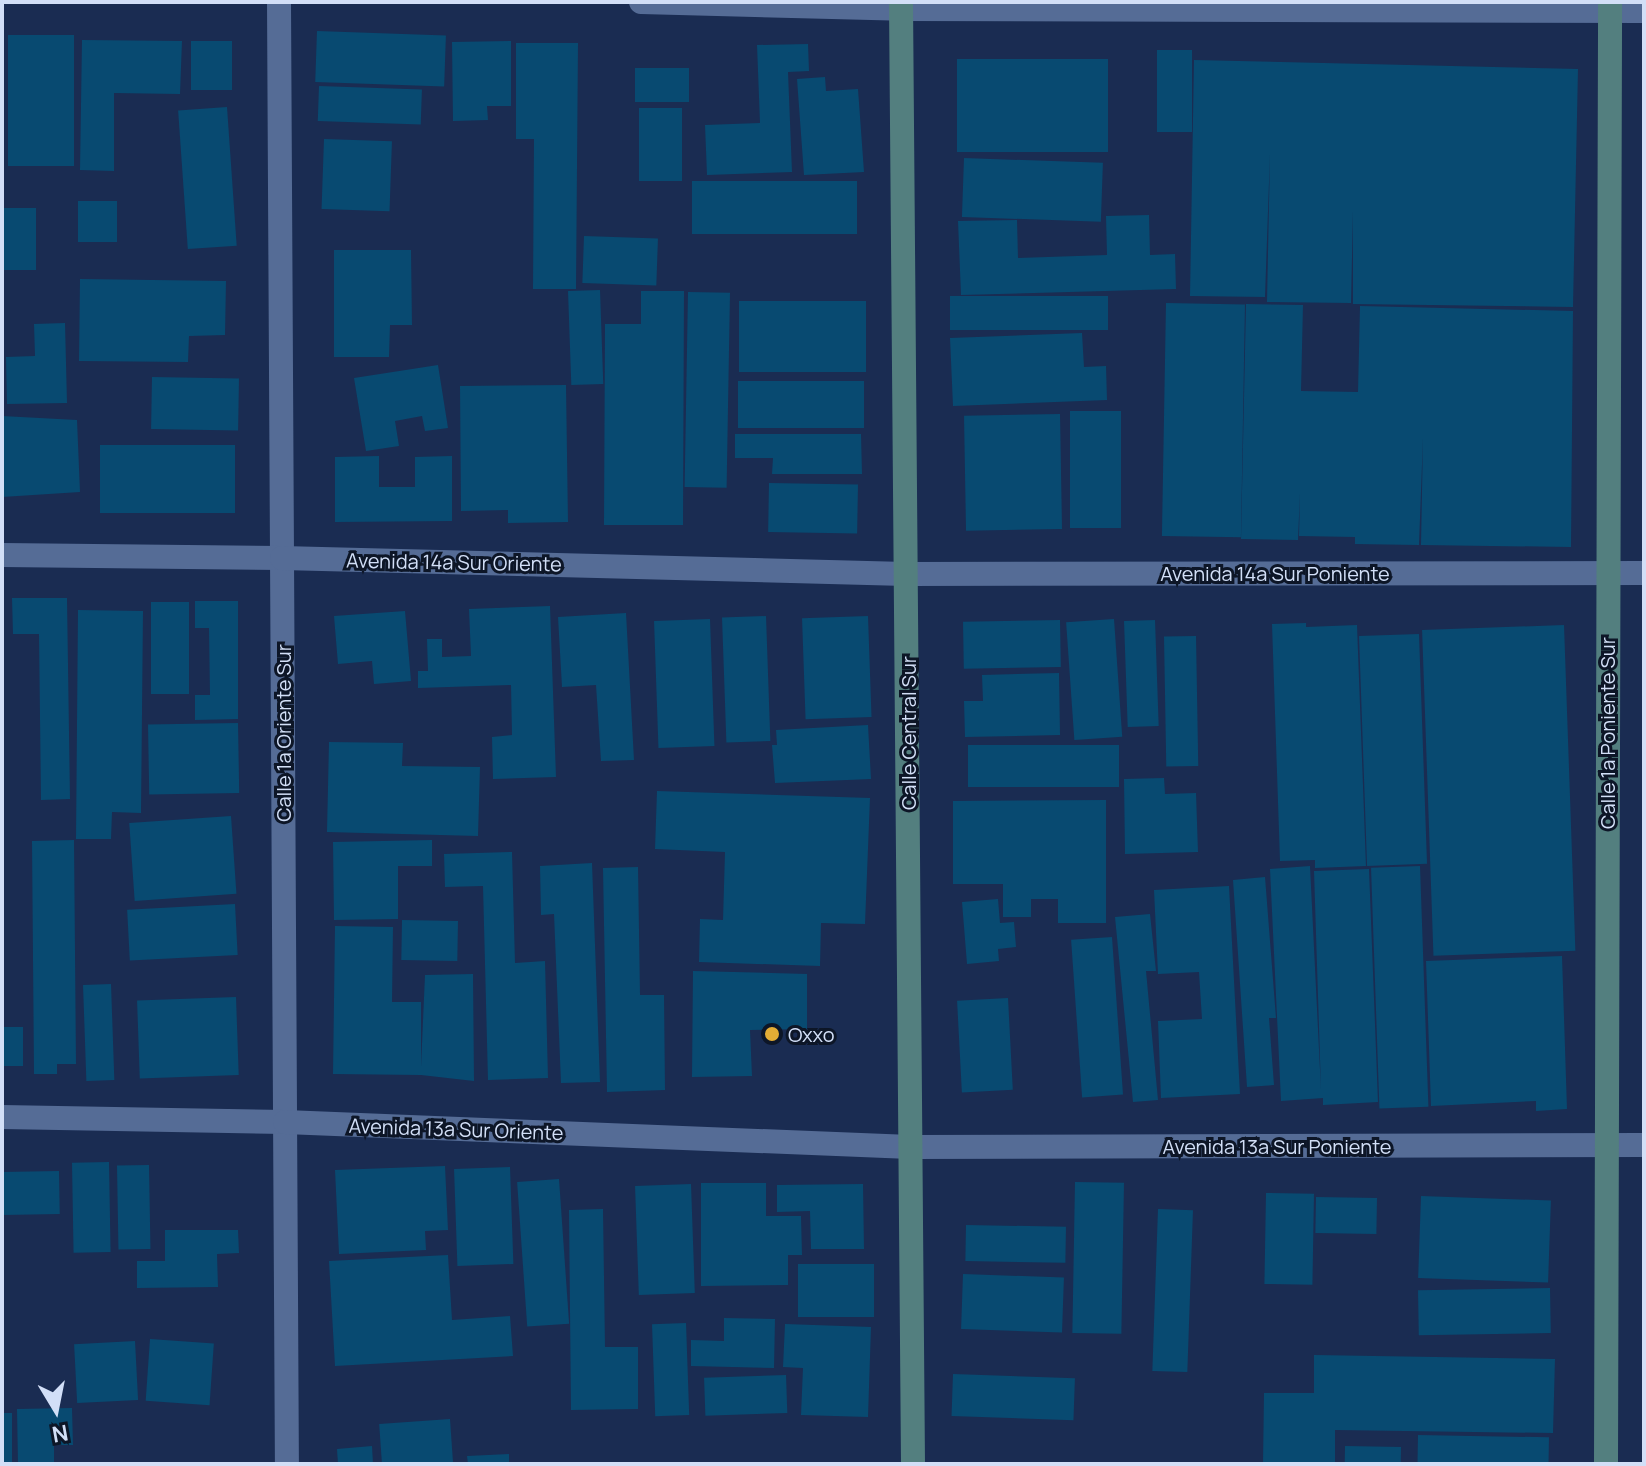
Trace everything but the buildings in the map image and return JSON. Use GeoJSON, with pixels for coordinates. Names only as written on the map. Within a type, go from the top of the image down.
{"type":"FeatureCollection","features":[{"type":"Feature","properties":{"kind":"street","name":"Calle 1a Oriente Sur"},"geometry":{"type":"LineString","coordinates":[[279,2],[287,1464]]}},
{"type":"Feature","properties":{"kind":"street"},"geometry":{"type":"LineString","coordinates":[[641,2],[901,6],[1610,6],[1644,11]]}},
{"type":"Feature","properties":{"kind":"street","name":"Calle Central Sur"},"geometry":{"type":"LineString","coordinates":[[901,6],[913,1464]]}},
{"type":"Feature","properties":{"kind":"street","name":"Calle 1a Poniente Sur"},"geometry":{"type":"LineString","coordinates":[[1606,1464],[1610,6]]}},
{"type":"Feature","properties":{"kind":"street","name":"Avenida 14a Sur Oriente"},"geometry":{"type":"LineString","coordinates":[[2,555],[282,558],[906,574]]}},
{"type":"Feature","properties":{"kind":"street","name":"Avenida 14a Sur Poniente"},"geometry":{"type":"LineString","coordinates":[[906,574],[1644,573]]}},
{"type":"Feature","properties":{"kind":"street","name":"Avenida 13a Sur Oriente"},"geometry":{"type":"LineString","coordinates":[[2,1117],[285,1122],[911,1147]]}},
{"type":"Feature","properties":{"kind":"street","name":"Avenida 13a Sur Poniente"},"geometry":{"type":"LineString","coordinates":[[911,1147],[1644,1145]]}},
{"type":"Feature","properties":{"kind":"place","name":"Oxxo"},"geometry":{"type":"Point","coordinates":[772,1034]}}]}
